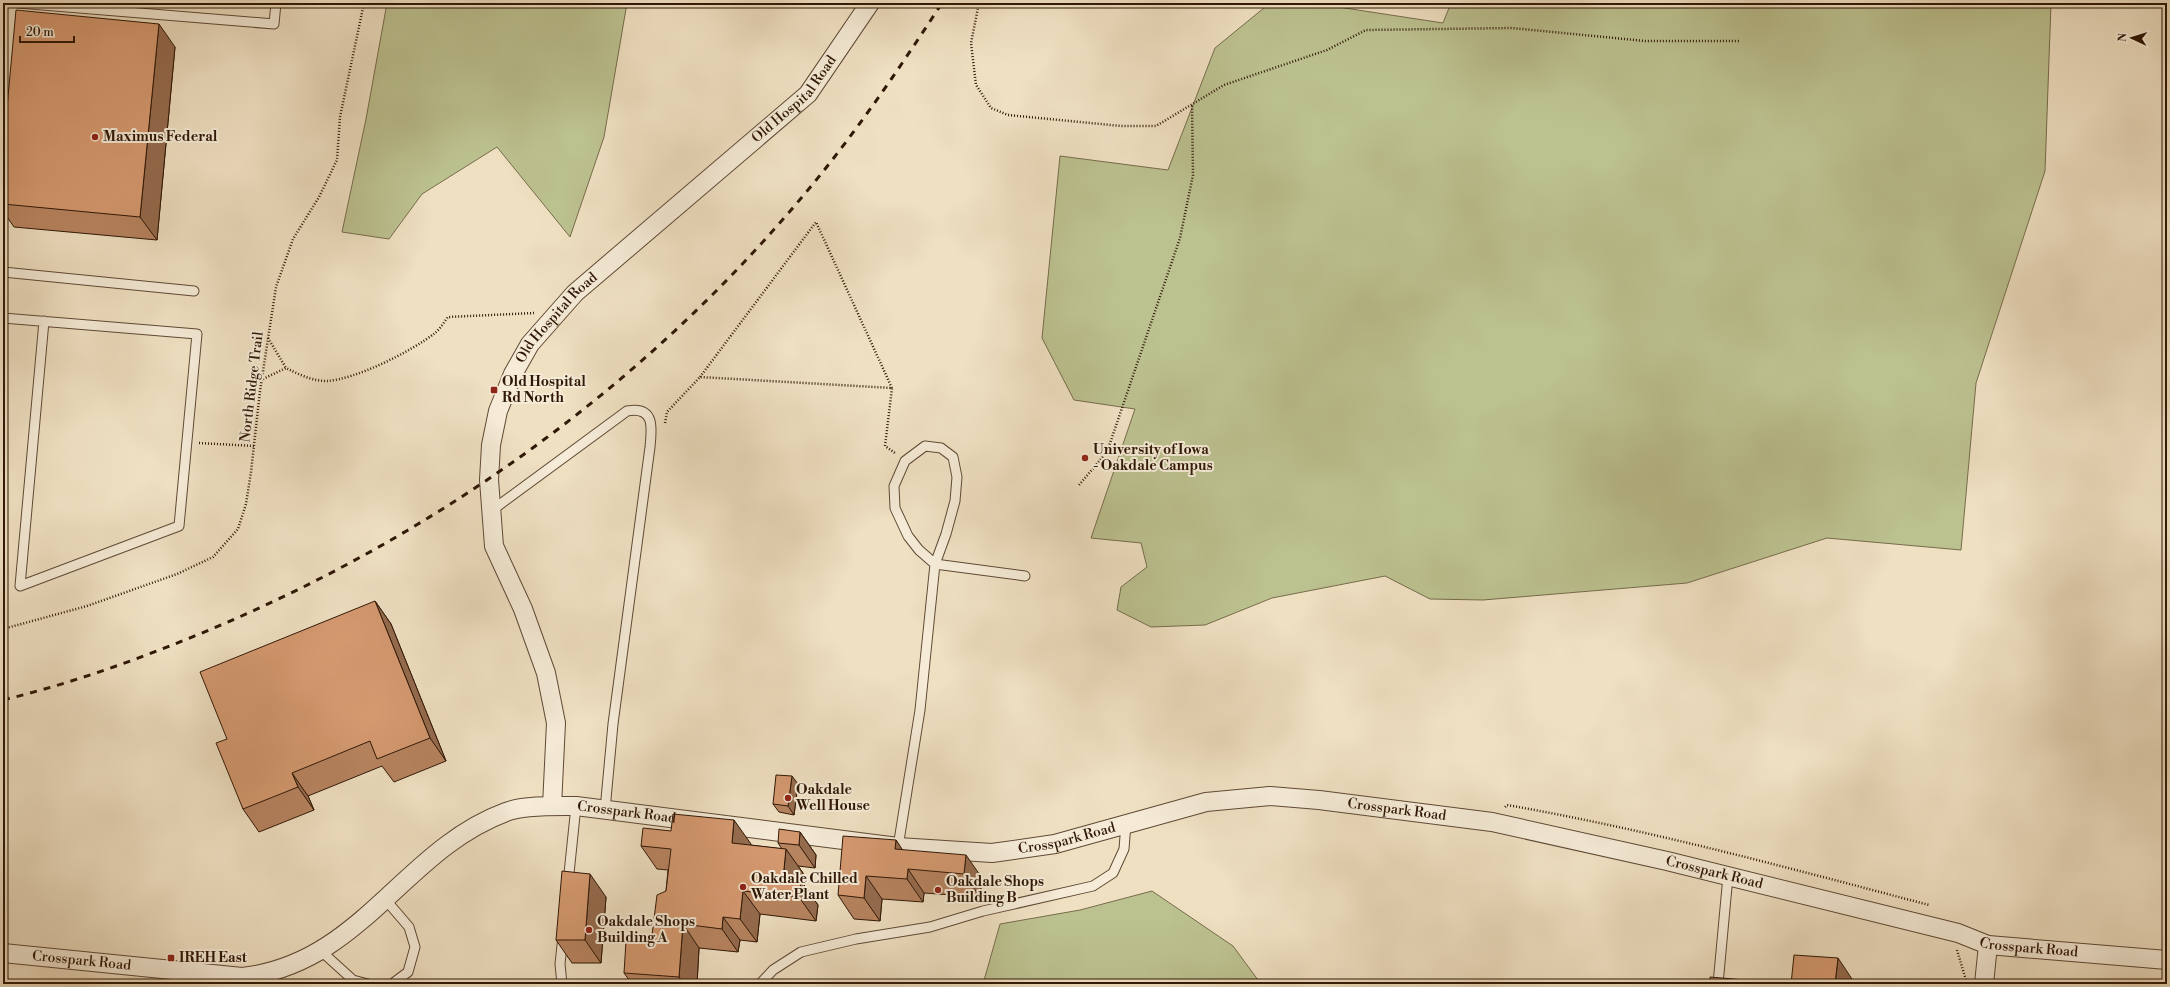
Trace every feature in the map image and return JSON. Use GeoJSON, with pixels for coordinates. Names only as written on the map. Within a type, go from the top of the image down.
{"type":"FeatureCollection","features":[{"type":"Feature","properties":{"kind":"street","name":"Old Hospital Road"},"geometry":{"type":"LineString","coordinates":[[552,806],[556,724],[546,673],[523,609],[494,546],[490,512],[491,446],[498,411],[513,374],[530,344],[574,293],[808,94],[870,3]]}},
{"type":"Feature","properties":{"kind":"street","name":"Crosspark Road"},"geometry":{"type":"LineString","coordinates":[[3,953],[265,979],[314,956],[343,937],[418,868],[468,829],[508,811],[552,806],[576,806],[898,847],[992,853],[1055,844],[1126,823],[1206,802],[1270,796],[1334,802],[1492,822],[1728,876],[1958,933],[1988,945],[2167,960]]}},
{"type":"Feature","properties":{"kind":"street"},"geometry":{"type":"LineString","coordinates":[[1984,984],[1988,945]]}},
{"type":"Feature","properties":{"kind":"lane"},"geometry":{"type":"LineString","coordinates":[[18,3],[274,24],[276,3]]}},
{"type":"Feature","properties":{"kind":"lane"},"geometry":{"type":"LineString","coordinates":[[3,272],[194,291]]}},
{"type":"Feature","properties":{"kind":"lane"},"geometry":{"type":"LineString","coordinates":[[3,318],[44,321],[197,334],[179,526],[20,586],[44,321]]}},
{"type":"Feature","properties":{"kind":"lane"},"geometry":{"type":"LineString","coordinates":[[490,512],[627,411],[636,410],[644,412],[650,418],[652,427],[651,441],[613,724],[605,810]]}},
{"type":"Feature","properties":{"kind":"lane"},"geometry":{"type":"LineString","coordinates":[[898,847],[920,710],[935,564],[946,534],[955,501],[957,477],[953,457],[942,448],[925,446],[905,461],[894,486],[895,508],[908,536],[919,550],[935,564],[1025,576]]}},
{"type":"Feature","properties":{"kind":"lane"},"geometry":{"type":"LineString","coordinates":[[567,896],[576,806]]}},
{"type":"Feature","properties":{"kind":"lane"},"geometry":{"type":"LineString","coordinates":[[760,984],[773,970],[801,952],[856,939],[930,927],[984,911],[1093,886],[1114,873],[1124,849],[1126,823]]}},
{"type":"Feature","properties":{"kind":"lane"},"geometry":{"type":"LineString","coordinates":[[1718,984],[1728,876]]}},
{"type":"Feature","properties":{"kind":"lane"},"geometry":{"type":"LineString","coordinates":[[385,899],[409,927],[416,947],[408,972],[392,984]]}},
{"type":"Feature","properties":{"kind":"lane"},"geometry":{"type":"LineString","coordinates":[[562,984],[560,964],[564,926]]}},
{"type":"Feature","properties":{"kind":"lane"},"geometry":{"type":"LineString","coordinates":[[321,951],[353,980],[368,984]]}},
{"type":"Feature","properties":{"kind":"path","name":"North Ridge Trail"},"geometry":{"type":"LineString","coordinates":[[3,629],[87,606],[177,574],[213,557],[238,529],[246,504],[276,287],[293,239],[318,197],[337,160],[340,117],[364,3]]}},
{"type":"Feature","properties":{"kind":"path"},"geometry":{"type":"LineString","coordinates":[[980,3],[971,43],[976,85],[991,108],[1008,115],[1121,126],[1156,126],[1224,85],[1327,50],[1366,30],[1512,28],[1645,41],[1739,41]]}},
{"type":"Feature","properties":{"kind":"path"},"geometry":{"type":"LineString","coordinates":[[1079,485],[1107,452],[1180,238],[1193,175],[1192,104]]}},
{"type":"Feature","properties":{"kind":"path"},"geometry":{"type":"LineString","coordinates":[[665,427],[667,412],[700,377],[816,222],[892,388],[884,446],[905,461]]}},
{"type":"Feature","properties":{"kind":"path"},"geometry":{"type":"LineString","coordinates":[[268,338],[286,368],[303,377],[326,381],[348,377],[405,352],[436,333],[448,317],[557,312]]}},
{"type":"Feature","properties":{"kind":"path"},"geometry":{"type":"LineString","coordinates":[[262,380],[286,368]]}},
{"type":"Feature","properties":{"kind":"path"},"geometry":{"type":"LineString","coordinates":[[700,377],[892,388]]}},
{"type":"Feature","properties":{"kind":"path"},"geometry":{"type":"LineString","coordinates":[[187,442],[254,446]]}},
{"type":"Feature","properties":{"kind":"path"},"geometry":{"type":"LineString","coordinates":[[1492,822],[1507,805],[1545,812],[1669,837],[1930,906]]}},
{"type":"Feature","properties":{"kind":"path"},"geometry":{"type":"LineString","coordinates":[[1956,944],[1959,962],[1967,984]]}},
{"type":"Feature","properties":{"kind":"green space"},"geometry":{"type":"Polygon","coordinates":[[[387,3],[627,3],[604,137],[570,237],[497,147],[422,194],[389,239],[342,232],[366,119],[387,3]]]}},
{"type":"Feature","properties":{"kind":"green space"},"geometry":{"type":"Polygon","coordinates":[[[1270,3],[1312,3],[1443,23],[1451,3],[2051,3],[2045,171],[1976,383],[1961,550],[1827,538],[1687,583],[1483,600],[1430,599],[1385,576],[1272,598],[1205,625],[1151,627],[1117,610],[1121,587],[1147,567],[1141,543],[1091,538],[1135,409],[1074,400],[1042,338],[1060,156],[1168,170],[1215,48],[1270,3]]]}},
{"type":"Feature","properties":{"kind":"green space"},"geometry":{"type":"Polygon","coordinates":[[[1152,891],[1233,946],[1261,984],[983,984],[1000,924],[1080,910],[1152,891]]]}},
{"type":"Feature","properties":{"kind":"building","name":"Maximus Federal"},"geometry":{"type":"Polygon","coordinates":[[[16,10],[159,24],[140,217],[3,204],[3,151],[16,10]]]}},
{"type":"Feature","properties":{"kind":"building"},"geometry":{"type":"Polygon","coordinates":[[[375,601],[430,738],[377,759],[370,741],[292,773],[298,787],[243,809],[216,743],[227,739],[200,672],[375,601]]]}},
{"type":"Feature","properties":{"kind":"building"},"geometry":{"type":"Polygon","coordinates":[[[776,775],[792,776],[788,806],[773,804],[776,775]]]}},
{"type":"Feature","properties":{"kind":"building"},"geometry":{"type":"Polygon","coordinates":[[[673,814],[734,820],[732,843],[786,849],[783,879],[801,881],[799,897],[743,891],[740,919],[723,917],[722,929],[683,924],[679,977],[624,973],[626,941],[651,943],[657,895],[666,891],[671,849],[641,846],[643,828],[671,831],[673,814]]]}},
{"type":"Feature","properties":{"kind":"building"},"geometry":{"type":"Polygon","coordinates":[[[779,829],[800,832],[799,845],[778,843],[779,829]]]}},
{"type":"Feature","properties":{"kind":"building"},"geometry":{"type":"Polygon","coordinates":[[[843,836],[896,840],[895,849],[966,855],[964,874],[908,869],[907,879],[866,876],[864,898],[838,895],[843,836]]]}},
{"type":"Feature","properties":{"kind":"building"},"geometry":{"type":"Polygon","coordinates":[[[562,871],[590,874],[585,940],[556,940],[562,871]]]}},
{"type":"Feature","properties":{"kind":"building"},"geometry":{"type":"Polygon","coordinates":[[[1794,955],[1838,958],[1835,984],[1791,984],[1794,955]]]}},
{"type":"Feature","properties":{"kind":"building"},"geometry":{"type":"Polygon","coordinates":[[[1710,977],[1791,984],[1710,984],[1710,977]]]}},
{"type":"Feature","properties":{"kind":"railway"},"geometry":{"type":"LineString","coordinates":[[3,700],[52,687],[125,663],[197,635],[282,597],[365,555],[445,507],[523,455],[597,398],[668,337],[734,272],[797,203],[836,155],[891,80],[942,3]]}},
{"type":"Feature","properties":{"kind":"place","name":"Maximus Federal"},"geometry":{"type":"Point","coordinates":[95,137]}},
{"type":"Feature","properties":{"kind":"place","name":"Old Hospital Rd North"},"geometry":{"type":"Point","coordinates":[494,390]}},
{"type":"Feature","properties":{"kind":"place","name":"University of Iowa - Oakdale Campus"},"geometry":{"type":"Point","coordinates":[1085,458]}},
{"type":"Feature","properties":{"kind":"place","name":"Oakdale Well House"},"geometry":{"type":"Point","coordinates":[788,798]}},
{"type":"Feature","properties":{"kind":"place","name":"Oakdale Chilled Water Plant"},"geometry":{"type":"Point","coordinates":[743,887]}},
{"type":"Feature","properties":{"kind":"place","name":"Oakdale Shops Building B"},"geometry":{"type":"Point","coordinates":[938,890]}},
{"type":"Feature","properties":{"kind":"place","name":"Oakdale Shops Building A"},"geometry":{"type":"Point","coordinates":[589,930]}},
{"type":"Feature","properties":{"kind":"place","name":"IREH East"},"geometry":{"type":"Point","coordinates":[171,958]}}]}
